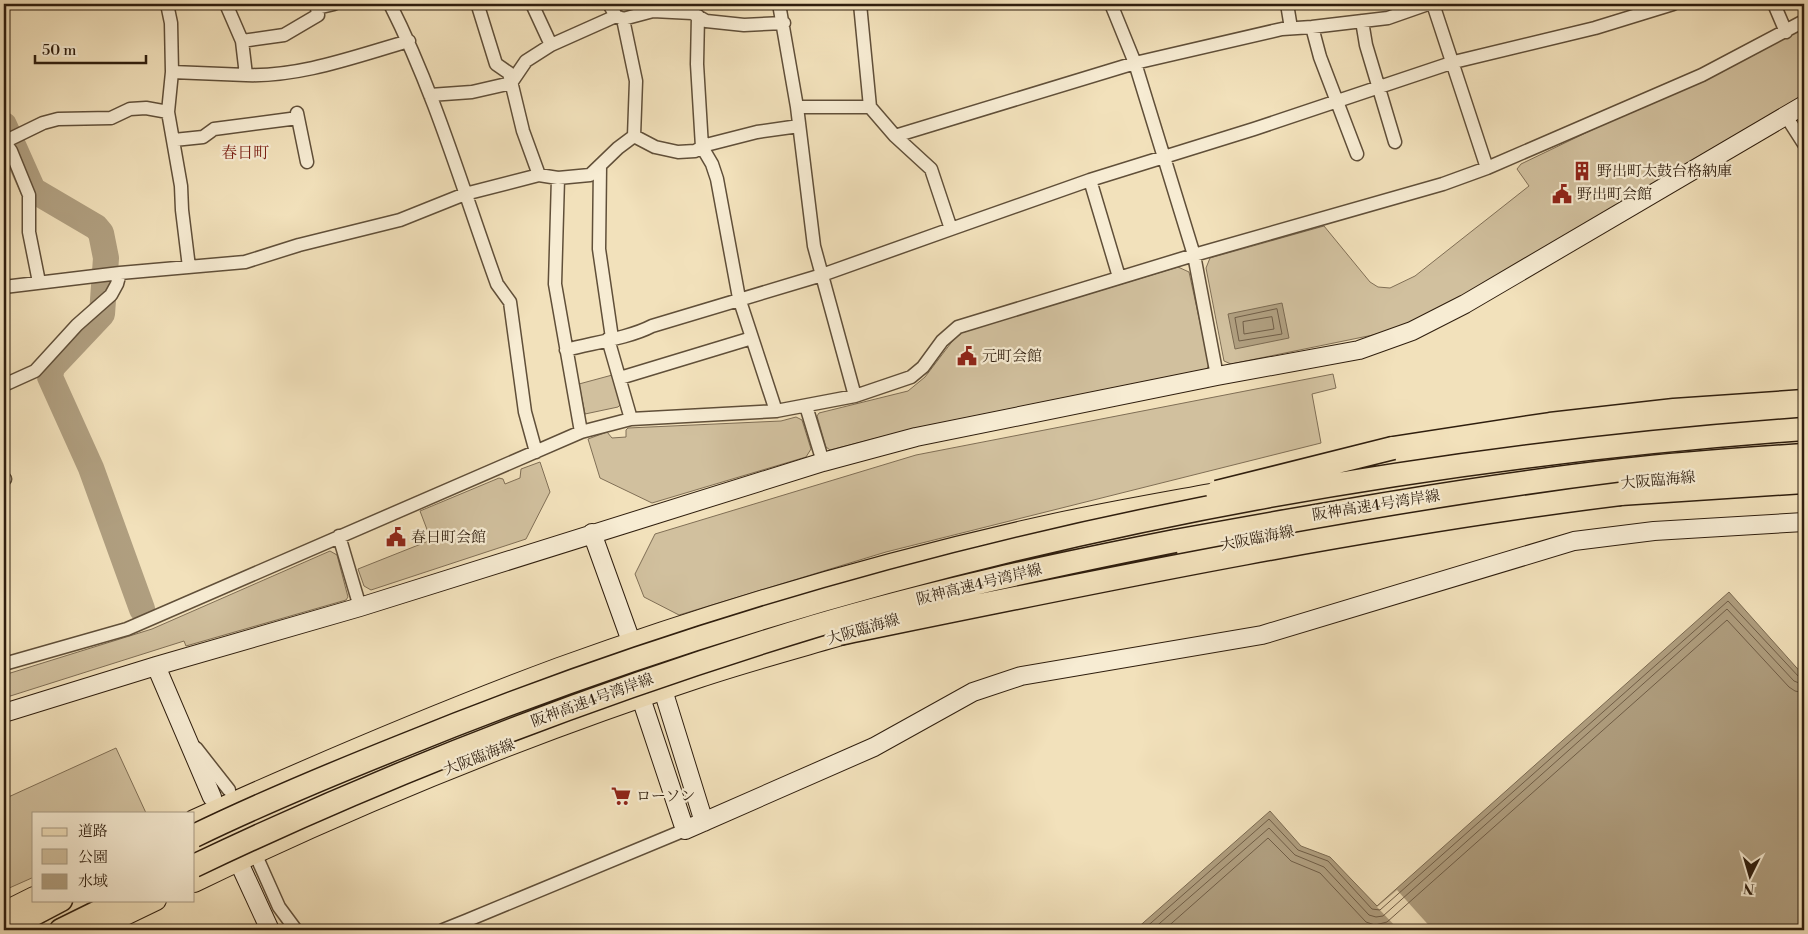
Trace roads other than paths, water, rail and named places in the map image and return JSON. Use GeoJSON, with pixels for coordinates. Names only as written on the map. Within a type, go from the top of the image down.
{"type":"FeatureCollection","features":[{"type":"Feature","properties":{"kind":"highway"},"geometry":{"type":"LineString","coordinates":[[1058,538],[1152,509],[1392,448],[1550,424],[1664,411],[1804,400]]}},
{"type":"Feature","properties":{"kind":"highway","name":"阪神高速4号湾岸線"},"geometry":{"type":"LineString","coordinates":[[195,836],[326,777],[444,728],[565,682],[688,640],[809,602],[1058,538],[1262,498],[1414,472],[1622,445],[1804,429]]}},
{"type":"Feature","properties":{"kind":"highway","name":"阪神高速4号湾岸線"},"geometry":{"type":"LineString","coordinates":[[195,866],[333,802],[573,706],[696,664],[817,626],[937,594],[1054,565],[1310,516],[1528,482],[1624,470],[1804,455]]}},
{"type":"Feature","properties":{"kind":"highway"},"geometry":{"type":"LineString","coordinates":[[696,664],[1168,567],[1338,535],[1532,505],[1620,494],[1804,482]]}},
{"type":"Feature","properties":{"kind":"highway"},"geometry":{"type":"LineString","coordinates":[[4,930],[57,902]]}},
{"type":"Feature","properties":{"kind":"highway"},"geometry":{"type":"LineString","coordinates":[[61,930],[118,902]]}},
{"type":"Feature","properties":{"kind":"main road"},"geometry":{"type":"LineString","coordinates":[[195,820],[437,716],[560,668],[804,589],[929,554],[1064,522],[1409,458],[1617,430],[1804,415]]}},
{"type":"Feature","properties":{"kind":"main road","name":"大阪臨海線"},"geometry":{"type":"LineString","coordinates":[[195,882],[337,815],[472,759],[710,674],[940,607],[1053,579],[1311,528],[1531,494],[1627,483],[1804,469]]}},
{"type":"Feature","properties":{"kind":"main road"},"geometry":{"type":"LineString","coordinates":[[4,912],[32,898]]}},
{"type":"Feature","properties":{"kind":"main road"},"geometry":{"type":"LineString","coordinates":[[94,930],[152,902]]}},
{"type":"Feature","properties":{"kind":"street"},"geometry":{"type":"LineString","coordinates":[[167,4],[172,23],[172,72],[168,112],[182,186],[182,210],[190,266]]}},
{"type":"Feature","properties":{"kind":"street"},"geometry":{"type":"LineString","coordinates":[[226,4],[242,42],[246,75]]}},
{"type":"Feature","properties":{"kind":"street"},"geometry":{"type":"LineString","coordinates":[[242,42],[284,35],[318,15],[317,8],[334,4]]}},
{"type":"Feature","properties":{"kind":"street"},"geometry":{"type":"LineString","coordinates":[[390,4],[409,41],[430,95],[496,284],[510,302],[525,412],[536,452]]}},
{"type":"Feature","properties":{"kind":"street"},"geometry":{"type":"LineString","coordinates":[[532,4],[551,45]]}},
{"type":"Feature","properties":{"kind":"street"},"geometry":{"type":"LineString","coordinates":[[609,4],[619,18],[636,81],[634,136]]}},
{"type":"Feature","properties":{"kind":"street"},"geometry":{"type":"LineString","coordinates":[[779,4],[784,23],[797,108],[814,246],[855,396]]}},
{"type":"Feature","properties":{"kind":"street"},"geometry":{"type":"LineString","coordinates":[[860,4],[870,107],[895,136],[931,169],[951,229]]}},
{"type":"Feature","properties":{"kind":"street"},"geometry":{"type":"LineString","coordinates":[[1111,4],[1134,63],[1194,255],[1217,376]]}},
{"type":"Feature","properties":{"kind":"street"},"geometry":{"type":"LineString","coordinates":[[1287,4],[1292,28]]}},
{"type":"Feature","properties":{"kind":"street"},"geometry":{"type":"LineString","coordinates":[[895,136],[1134,63],[1292,28],[1388,18],[1425,4],[1454,62],[1487,168]]}},
{"type":"Feature","properties":{"kind":"street"},"geometry":{"type":"LineString","coordinates":[[566,350],[610,338],[637,334],[652,326],[739,298],[822,275],[1090,180],[1454,62],[1595,28],[1673,4]]}},
{"type":"Feature","properties":{"kind":"street"},"geometry":{"type":"LineString","coordinates":[[1774,4],[1786,32]]}},
{"type":"Feature","properties":{"kind":"street"},"geometry":{"type":"LineString","coordinates":[[478,6],[496,64],[509,73],[523,131],[539,175]]}},
{"type":"Feature","properties":{"kind":"street"},"geometry":{"type":"LineString","coordinates":[[430,95],[472,92],[511,83],[526,61],[551,45],[619,18],[653,11],[692,13],[706,21],[744,25],[784,23]]}},
{"type":"Feature","properties":{"kind":"street"},"geometry":{"type":"LineString","coordinates":[[698,16],[697,72],[702,147],[712,164],[717,179],[739,298],[776,411]]}},
{"type":"Feature","properties":{"kind":"street"},"geometry":{"type":"LineString","coordinates":[[1362,21],[1366,45],[1395,142]]}},
{"type":"Feature","properties":{"kind":"street"},"geometry":{"type":"LineString","coordinates":[[4,664],[127,629],[581,432],[631,419],[776,411],[806,406],[855,396],[911,377],[923,366],[942,341],[958,327],[1119,277],[1443,184],[1487,168],[1702,76],[1804,21]]}},
{"type":"Feature","properties":{"kind":"street"},"geometry":{"type":"LineString","coordinates":[[1312,27],[1320,57],[1357,154]]}},
{"type":"Feature","properties":{"kind":"street"},"geometry":{"type":"LineString","coordinates":[[172,72],[268,76],[291,72],[409,41]]}},
{"type":"Feature","properties":{"kind":"street"},"geometry":{"type":"LineString","coordinates":[[10,711],[156,666],[360,607],[823,462],[916,437],[1217,376],[1359,350],[1412,330],[1466,304],[1804,104]]}},
{"type":"Feature","properties":{"kind":"street"},"geometry":{"type":"LineString","coordinates":[[797,108],[870,107]]}},
{"type":"Feature","properties":{"kind":"street"},"geometry":{"type":"LineString","coordinates":[[39,282],[29,232],[29,195],[8,140],[43,123],[58,119],[111,118],[130,109],[146,108],[168,112]]}},
{"type":"Feature","properties":{"kind":"street"},"geometry":{"type":"LineString","coordinates":[[174,140],[203,138],[214,130],[297,115],[307,162]]}},
{"type":"Feature","properties":{"kind":"street"},"geometry":{"type":"LineString","coordinates":[[1786,116],[1804,144]]}},
{"type":"Feature","properties":{"kind":"street"},"geometry":{"type":"LineString","coordinates":[[634,136],[655,147],[678,152],[695,151],[702,147],[757,132],[799,126]]}},
{"type":"Feature","properties":{"kind":"street"},"geometry":{"type":"LineString","coordinates":[[4,287],[116,273],[245,262],[299,245],[400,220],[465,194],[539,175],[558,178],[590,175],[618,148],[634,136]]}},
{"type":"Feature","properties":{"kind":"street"},"geometry":{"type":"LineString","coordinates":[[600,166],[599,249],[610,338],[631,419]]}},
{"type":"Feature","properties":{"kind":"street"},"geometry":{"type":"LineString","coordinates":[[558,178],[555,284],[581,432]]}},
{"type":"Feature","properties":{"kind":"street"},"geometry":{"type":"LineString","coordinates":[[1090,180],[1119,277]]}},
{"type":"Feature","properties":{"kind":"street"},"geometry":{"type":"LineString","coordinates":[[4,386],[35,371],[78,325],[111,296],[117,284],[116,273]]}},
{"type":"Feature","properties":{"kind":"street"},"geometry":{"type":"LineString","coordinates":[[620,378],[752,338]]}},
{"type":"Feature","properties":{"kind":"street"},"geometry":{"type":"LineString","coordinates":[[806,406],[823,462]]}},
{"type":"Feature","properties":{"kind":"street"},"geometry":{"type":"LineString","coordinates":[[443,930],[469,925],[704,822],[874,747],[973,692],[1021,676],[1262,635],[1574,541],[1654,531],[1804,522]]}},
{"type":"Feature","properties":{"kind":"street"},"geometry":{"type":"LineString","coordinates":[[592,534],[632,644],[641,698],[685,830]]}},
{"type":"Feature","properties":{"kind":"street"},"geometry":{"type":"LineString","coordinates":[[339,536],[360,607]]}},
{"type":"Feature","properties":{"kind":"street"},"geometry":{"type":"LineString","coordinates":[[632,644],[663,690],[704,822]]}},
{"type":"Feature","properties":{"kind":"street"},"geometry":{"type":"LineString","coordinates":[[156,666],[212,797]]}},
{"type":"Feature","properties":{"kind":"street"},"geometry":{"type":"LineString","coordinates":[[185,734],[229,790]]}},
{"type":"Feature","properties":{"kind":"street"},"geometry":{"type":"LineString","coordinates":[[258,860],[280,907],[296,930]]}},
{"type":"Feature","properties":{"kind":"street"},"geometry":{"type":"LineString","coordinates":[[240,865],[270,930]]}},
{"type":"Feature","properties":{"kind":"water"},"geometry":{"type":"Polygon","coordinates":[[[1282,303],[1289,338],[1235,349],[1228,314],[1282,303]]]}},
{"type":"Feature","properties":{"kind":"water"},"geometry":{"type":"Polygon","coordinates":[[[1729,592],[1804,676],[1804,930],[1135,930],[1270,811],[1301,846],[1330,857],[1377,906],[1729,592]]]}},
{"type":"Feature","properties":{"kind":"waterway"},"geometry":{"type":"LineString","coordinates":[[4,125],[33,190],[96,227],[101,233],[106,258],[102,314],[52,367],[50,377],[91,468],[142,609]]}},
{"type":"Feature","properties":{"kind":"place","name":"野出町太鼓台格納庫"},"geometry":{"type":"Point","coordinates":[1582,171]}},
{"type":"Feature","properties":{"kind":"place","name":"野出町会館"},"geometry":{"type":"Point","coordinates":[1562,194]}},
{"type":"Feature","properties":{"kind":"place","name":"元町会館"},"geometry":{"type":"Point","coordinates":[967,356]}},
{"type":"Feature","properties":{"kind":"place","name":"春日町会館"},"geometry":{"type":"Point","coordinates":[396,537]}},
{"type":"Feature","properties":{"kind":"place","name":"ローソン"},"geometry":{"type":"Point","coordinates":[621,796]}},
{"type":"Feature","properties":{"kind":"district","name":"春日町"},"geometry":{"type":"Point","coordinates":[245,152]}}]}
